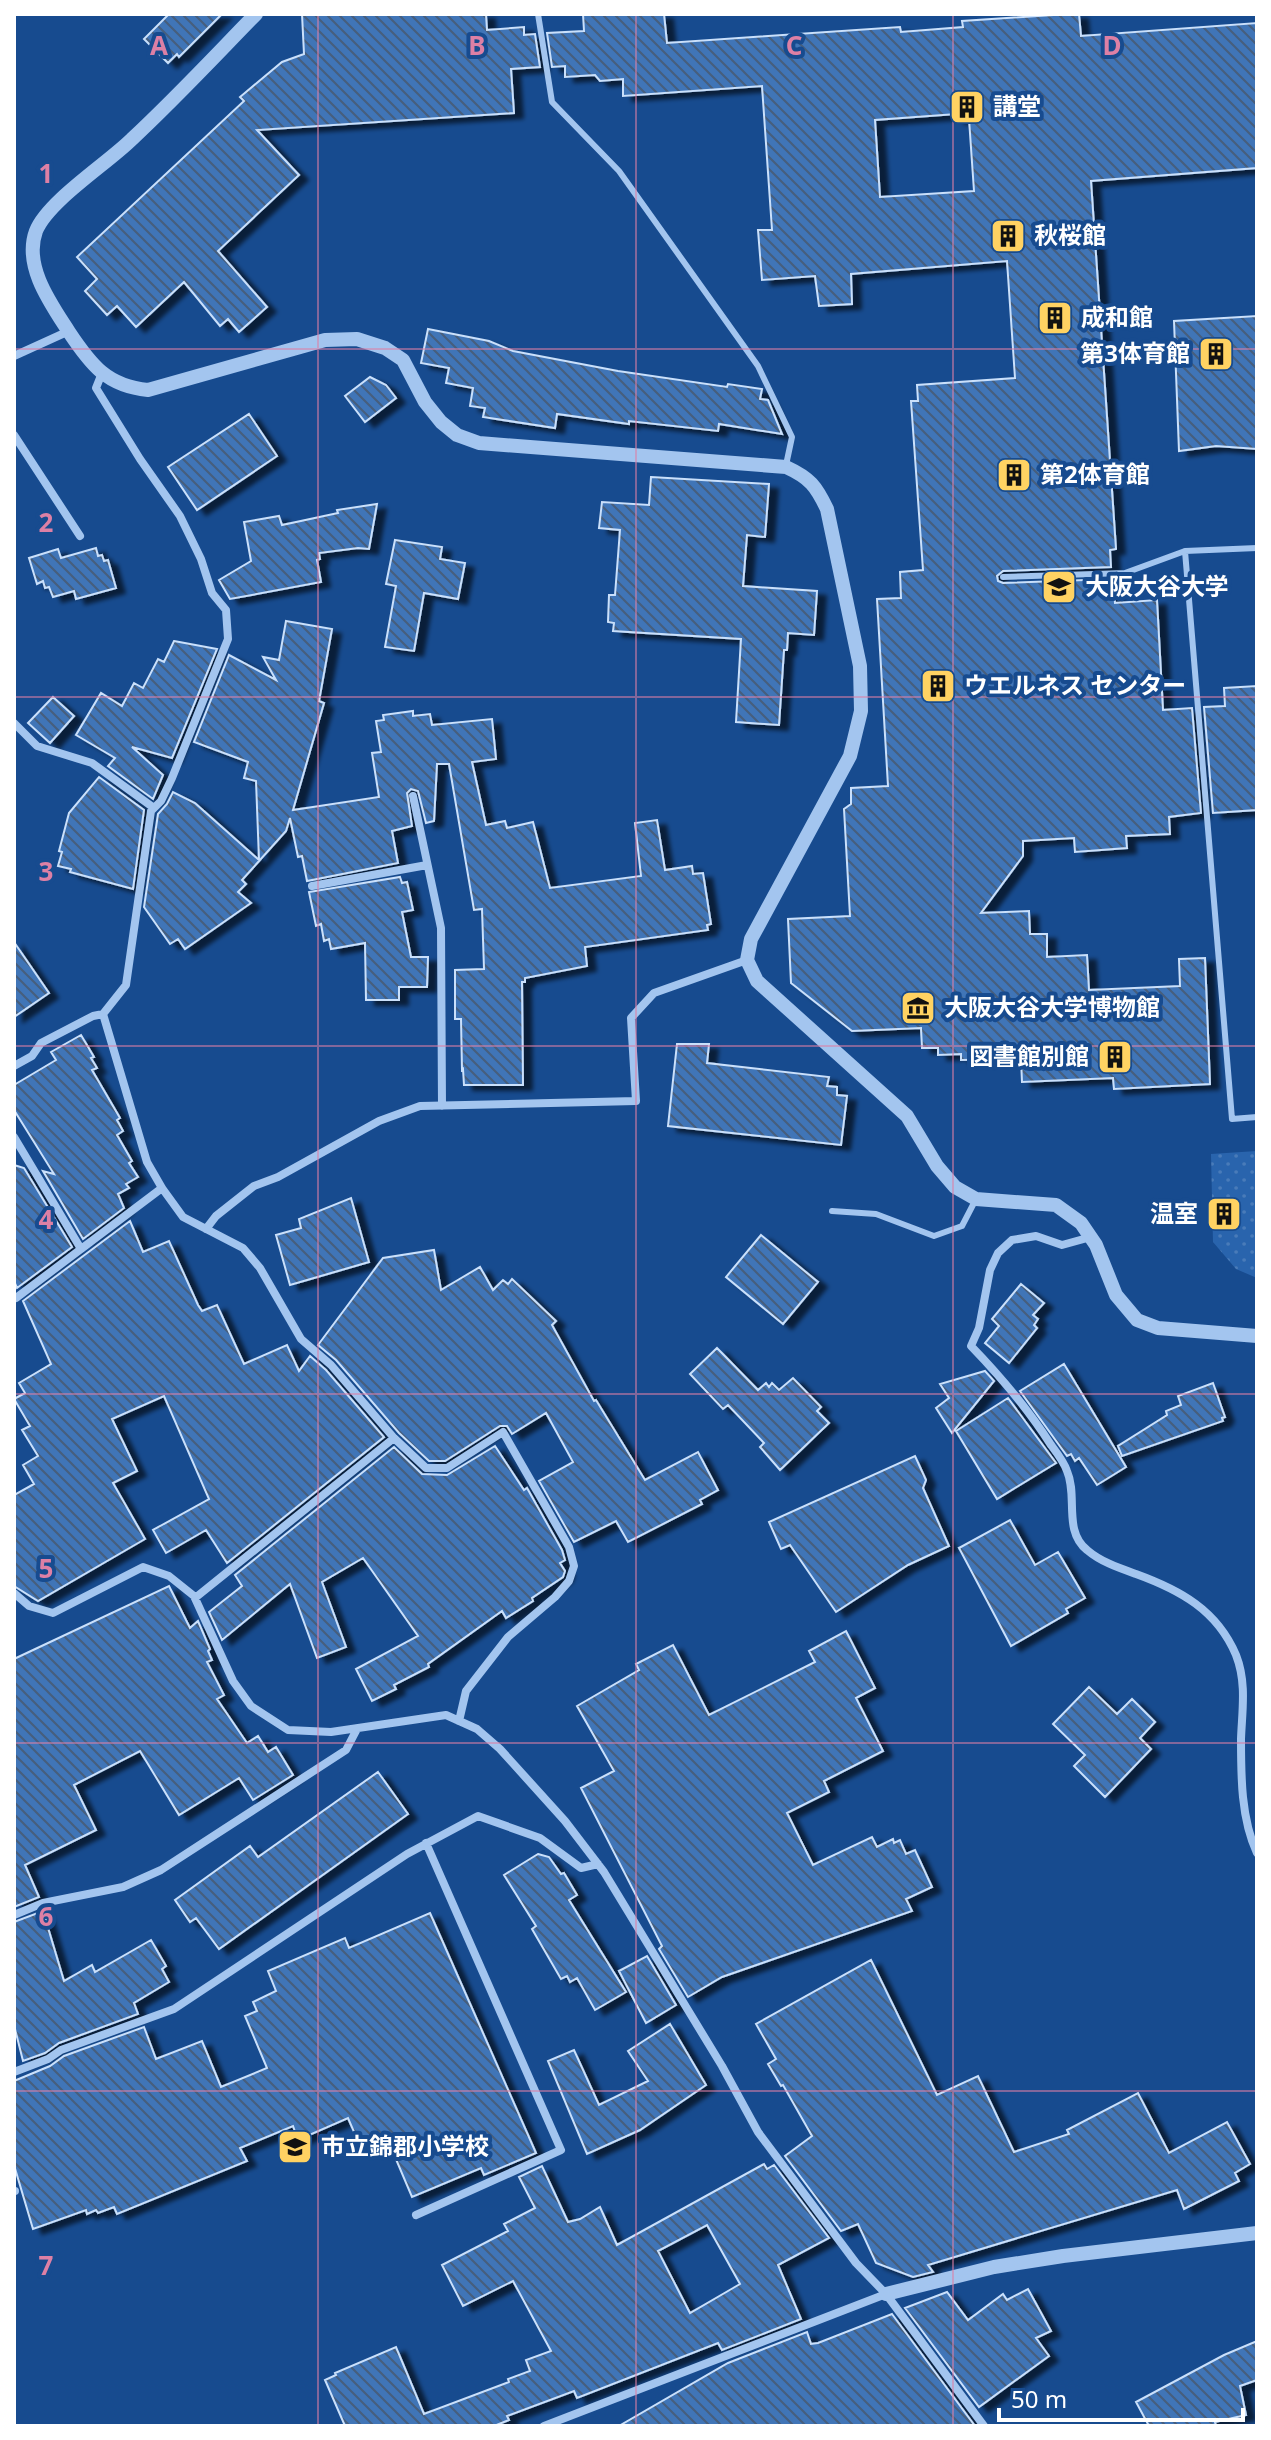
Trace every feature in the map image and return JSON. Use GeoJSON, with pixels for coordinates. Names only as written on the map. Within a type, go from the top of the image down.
{"type":"FeatureCollection","features":[{"type":"Feature","properties":{"kind":"street"},"geometry":{"type":"LineString","coordinates":[[256,14],[131,141],[51,210],[36,231],[33,252],[38,277],[49,301],[81,350],[102,373],[126,388],[148,390],[325,340],[357,339],[385,348],[403,360],[425,402],[441,422],[457,435],[479,443],[786,467],[806,476],[827,509],[860,666],[861,711],[850,756],[751,939],[747,960],[757,981],[907,1116],[937,1166],[955,1187],[976,1199],[1056,1205],[1081,1223],[1091,1237],[1116,1295],[1137,1320],[1158,1328],[1257,1336]]}},
{"type":"Feature","properties":{"kind":"street"},"geometry":{"type":"LineString","coordinates":[[14,356],[69,331]]}},
{"type":"Feature","properties":{"kind":"street"},"geometry":{"type":"LineString","coordinates":[[14,1066],[32,1056],[41,1043],[93,1016],[103,1014],[126,985],[151,811],[161,801],[172,778],[228,639],[226,610],[212,593],[201,559],[180,516],[96,388],[102,373]]}},
{"type":"Feature","properties":{"kind":"street"},"geometry":{"type":"LineString","coordinates":[[14,435],[80,536]]}},
{"type":"Feature","properties":{"kind":"street"},"geometry":{"type":"LineString","coordinates":[[14,723],[37,746],[92,763],[154,808]]}},
{"type":"Feature","properties":{"kind":"street"},"geometry":{"type":"LineString","coordinates":[[413,796],[441,928],[442,1106]]}},
{"type":"Feature","properties":{"kind":"street"},"geometry":{"type":"LineString","coordinates":[[312,886],[427,865]]}},
{"type":"Feature","properties":{"kind":"street"},"geometry":{"type":"LineString","coordinates":[[206,1229],[216,1216],[254,1186],[278,1177],[379,1121],[420,1106],[636,1101],[631,1018],[654,993],[747,960]]}},
{"type":"Feature","properties":{"kind":"street"},"geometry":{"type":"LineString","coordinates":[[103,1014],[147,1162],[183,1217],[243,1248],[260,1268],[301,1339],[331,1365],[394,1438],[426,1468],[447,1468],[503,1432],[569,1547],[574,1566],[569,1581],[508,1637],[466,1691],[459,1721]]}},
{"type":"Feature","properties":{"kind":"street"},"geometry":{"type":"LineString","coordinates":[[14,1137],[81,1249]]}},
{"type":"Feature","properties":{"kind":"street"},"geometry":{"type":"LineString","coordinates":[[16,1298],[162,1188]]}},
{"type":"Feature","properties":{"kind":"street"},"geometry":{"type":"LineString","coordinates":[[1091,1237],[1062,1245],[1036,1236],[1012,1240],[1005,1246],[990,1270],[986,1301],[971,1346],[1008,1385],[1067,1469],[1073,1487],[1073,1529],[1085,1549],[1111,1564],[1178,1591],[1210,1614],[1222,1627],[1236,1657],[1244,1687],[1243,1785],[1246,1822],[1257,1853]]}},
{"type":"Feature","properties":{"kind":"street"},"geometry":{"type":"LineString","coordinates":[[195,1598],[394,1438]]}},
{"type":"Feature","properties":{"kind":"street"},"geometry":{"type":"LineString","coordinates":[[14,1593],[29,1606],[53,1613],[143,1567],[169,1576],[195,1598],[233,1681],[251,1706],[288,1730],[331,1732],[446,1715],[477,1729],[500,1749],[565,1821],[598,1864],[722,2066],[758,2132],[856,2263],[886,2294],[984,2426]]}},
{"type":"Feature","properties":{"kind":"street"},"geometry":{"type":"LineString","coordinates":[[14,1915],[43,1903],[123,1887],[161,1870],[346,1750],[357,1729]]}},
{"type":"Feature","properties":{"kind":"street"},"geometry":{"type":"LineString","coordinates":[[14,2072],[48,2059],[61,2050],[174,2009],[426,1843],[478,1816],[540,1838],[581,1868],[598,1864]]}},
{"type":"Feature","properties":{"kind":"street"},"geometry":{"type":"LineString","coordinates":[[416,2215],[561,2150],[426,1843]]}},
{"type":"Feature","properties":{"kind":"street"},"geometry":{"type":"LineString","coordinates":[[544,2426],[886,2294],[1022,2262],[1257,2233]]}},
{"type":"Feature","properties":{"kind":"lane"},"geometry":{"type":"LineString","coordinates":[[538,14],[552,102],[619,171],[758,366],[792,437],[786,467]]}},
{"type":"Feature","properties":{"kind":"lane"},"geometry":{"type":"LineString","coordinates":[[1003,577],[1125,573],[1185,551],[1257,548]]}},
{"type":"Feature","properties":{"kind":"lane"},"geometry":{"type":"LineString","coordinates":[[1185,551],[1232,1119],[1257,1117]]}},
{"type":"Feature","properties":{"kind":"lane"},"geometry":{"type":"LineString","coordinates":[[832,1211],[876,1214],[934,1236],[962,1226],[976,1199]]}},
{"type":"Feature","properties":{"kind":"shaded area"},"geometry":{"type":"Polygon","coordinates":[[[1257,1151],[1257,1278],[1236,1269],[1213,1242],[1211,1154],[1257,1151]]]}},
{"type":"Feature","properties":{"kind":"building"},"geometry":{"type":"Polygon","coordinates":[[[169,14],[222,14],[179,57],[177,54],[168,63],[144,39],[169,14]]]}},
{"type":"Feature","properties":{"kind":"building"},"geometry":{"type":"Polygon","coordinates":[[[302,14],[486,14],[487,30],[524,27],[524,35],[535,34],[540,67],[511,69],[514,113],[257,130],[299,175],[218,251],[267,307],[239,332],[228,319],[220,326],[184,282],[136,327],[117,306],[107,315],[85,291],[97,279],[77,257],[244,101],[240,97],[282,62],[304,54],[302,14]]]}},
{"type":"Feature","properties":{"kind":"building"},"geometry":{"type":"Polygon","coordinates":[[[583,14],[664,14],[667,43],[900,27],[901,32],[963,27],[962,21],[1069,14],[1079,14],[1081,36],[1257,23],[1257,168],[1091,181],[1116,549],[1110,550],[1111,567],[1003,571],[997,576],[998,581],[1003,583],[1113,579],[1115,603],[1157,600],[1163,710],[1192,708],[1201,813],[1169,817],[1170,834],[1126,836],[1127,848],[1075,852],[1074,838],[1023,841],[1023,856],[981,913],[1029,911],[1030,934],[1047,934],[1047,957],[1087,955],[1089,990],[1180,986],[1179,959],[1205,958],[1210,1084],[1114,1089],[1113,1078],[1022,1082],[1021,1059],[961,1060],[961,1054],[938,1055],[938,1048],[922,1048],[921,1028],[852,1031],[791,983],[788,919],[850,916],[844,809],[851,804],[851,788],[888,786],[877,599],[901,598],[900,572],[923,570],[911,401],[918,401],[917,385],[1015,378],[1007,261],[851,274],[852,304],[819,306],[815,276],[762,280],[758,230],[772,230],[762,86],[623,96],[623,79],[600,81],[595,75],[565,77],[565,66],[552,67],[547,33],[584,31],[583,14]],[[956,114],[875,120],[880,197],[974,191],[969,119],[956,119],[956,114]]]}},
{"type":"Feature","properties":{"kind":"building","name":"第3体育館"},"geometry":{"type":"Polygon","coordinates":[[[1257,316],[1257,449],[1216,446],[1179,451],[1174,321],[1257,316]]]}},
{"type":"Feature","properties":{"kind":"building"},"geometry":{"type":"Polygon","coordinates":[[[428,329],[489,341],[513,351],[618,371],[762,389],[760,399],[768,400],[782,434],[719,424],[718,431],[557,414],[555,428],[483,417],[485,408],[470,406],[473,388],[446,383],[449,368],[421,363],[428,329]]]}},
{"type":"Feature","properties":{"kind":"building"},"geometry":{"type":"Polygon","coordinates":[[[370,377],[386,385],[396,398],[365,422],[345,396],[370,377]]]}},
{"type":"Feature","properties":{"kind":"building"},"geometry":{"type":"Polygon","coordinates":[[[249,414],[277,456],[197,510],[168,467],[249,414]]]}},
{"type":"Feature","properties":{"kind":"building"},"geometry":{"type":"Polygon","coordinates":[[[651,477],[769,484],[765,537],[747,535],[743,586],[817,591],[814,635],[788,633],[779,725],[736,722],[741,639],[613,631],[614,623],[608,622],[609,595],[615,595],[620,530],[599,528],[602,502],[649,505],[651,477]]]}},
{"type":"Feature","properties":{"kind":"building"},"geometry":{"type":"Polygon","coordinates":[[[377,504],[369,549],[319,553],[320,559],[317,560],[321,582],[230,599],[219,580],[251,561],[244,522],[279,516],[282,525],[338,513],[337,510],[377,504]]]}},
{"type":"Feature","properties":{"kind":"building"},"geometry":{"type":"Polygon","coordinates":[[[395,540],[442,547],[440,559],[465,563],[458,599],[424,593],[414,651],[385,647],[396,586],[386,584],[395,540]]]}},
{"type":"Feature","properties":{"kind":"building"},"geometry":{"type":"Polygon","coordinates":[[[96,548],[98,556],[102,555],[104,561],[108,560],[116,588],[76,599],[74,591],[53,597],[43,581],[37,584],[29,558],[58,549],[61,558],[96,548]]]}},
{"type":"Feature","properties":{"kind":"building"},"geometry":{"type":"Polygon","coordinates":[[[286,621],[332,629],[319,701],[324,703],[293,810],[379,797],[372,753],[381,752],[376,721],[384,720],[383,715],[413,711],[413,716],[430,714],[432,725],[492,719],[496,759],[472,762],[486,825],[505,821],[507,828],[533,822],[550,888],[641,876],[635,823],[657,820],[665,870],[692,866],[693,874],[703,873],[711,924],[707,925],[708,930],[585,947],[587,966],[525,978],[522,982],[523,1085],[464,1085],[461,1019],[455,1019],[455,970],[484,969],[482,909],[474,910],[449,764],[437,764],[434,821],[426,823],[418,791],[411,789],[407,793],[412,826],[392,831],[398,863],[307,881],[302,856],[298,857],[290,818],[286,831],[242,880],[246,884],[238,892],[251,903],[185,949],[178,939],[170,944],[144,907],[158,814],[173,792],[195,803],[259,860],[256,781],[244,778],[248,762],[194,742],[229,655],[276,680],[263,657],[279,660],[286,621]]]}},
{"type":"Feature","properties":{"kind":"building"},"geometry":{"type":"Polygon","coordinates":[[[174,641],[217,649],[172,758],[132,747],[163,775],[153,799],[108,766],[115,758],[76,735],[101,693],[122,706],[134,683],[143,688],[158,659],[164,662],[174,641]]]}},
{"type":"Feature","properties":{"kind":"building"},"geometry":{"type":"Polygon","coordinates":[[[1257,686],[1257,810],[1213,813],[1204,707],[1225,706],[1224,688],[1257,686]]]}},
{"type":"Feature","properties":{"kind":"building"},"geometry":{"type":"Polygon","coordinates":[[[53,697],[74,716],[50,743],[28,723],[53,697]]]}},
{"type":"Feature","properties":{"kind":"building"},"geometry":{"type":"Polygon","coordinates":[[[99,777],[144,810],[133,889],[58,866],[69,813],[99,777]]]}},
{"type":"Feature","properties":{"kind":"building"},"geometry":{"type":"Polygon","coordinates":[[[400,877],[402,883],[407,882],[413,910],[402,912],[411,957],[428,957],[427,987],[399,987],[399,1000],[366,1000],[365,943],[331,949],[329,939],[324,941],[321,924],[316,926],[309,892],[400,877]]]}},
{"type":"Feature","properties":{"kind":"building"},"geometry":{"type":"Polygon","coordinates":[[[14,942],[49,993],[14,1017],[14,942]]]}},
{"type":"Feature","properties":{"kind":"building"},"geometry":{"type":"Polygon","coordinates":[[[81,1035],[94,1057],[91,1058],[97,1068],[92,1070],[120,1118],[117,1120],[123,1131],[117,1135],[138,1177],[126,1184],[129,1188],[118,1194],[124,1208],[83,1239],[43,1171],[54,1174],[14,1110],[14,1085],[56,1060],[51,1052],[81,1035]]]}},
{"type":"Feature","properties":{"kind":"building"},"geometry":{"type":"Polygon","coordinates":[[[677,1044],[709,1044],[707,1063],[829,1077],[827,1086],[837,1087],[837,1095],[847,1096],[841,1145],[668,1126],[677,1044]]]}},
{"type":"Feature","properties":{"kind":"building"},"geometry":{"type":"Polygon","coordinates":[[[14,1165],[24,1168],[72,1247],[17,1288],[14,1281],[14,1165]]]}},
{"type":"Feature","properties":{"kind":"building"},"geometry":{"type":"Polygon","coordinates":[[[351,1198],[369,1262],[290,1285],[276,1235],[301,1228],[299,1219],[351,1198]]]}},
{"type":"Feature","properties":{"kind":"building"},"geometry":{"type":"Polygon","coordinates":[[[130,1221],[143,1252],[169,1241],[198,1305],[202,1311],[217,1305],[244,1364],[287,1345],[299,1371],[310,1356],[384,1437],[227,1563],[206,1530],[166,1553],[153,1530],[209,1499],[164,1396],[112,1419],[137,1471],[113,1483],[145,1539],[38,1601],[14,1586],[14,1495],[34,1484],[23,1465],[38,1456],[22,1430],[30,1426],[14,1399],[25,1393],[19,1383],[51,1364],[23,1301],[130,1221]]]}},
{"type":"Feature","properties":{"kind":"building"},"geometry":{"type":"Polygon","coordinates":[[[761,1235],[818,1282],[783,1324],[726,1277],[761,1235]]]}},
{"type":"Feature","properties":{"kind":"building"},"geometry":{"type":"Polygon","coordinates":[[[434,1250],[441,1290],[480,1267],[493,1290],[503,1280],[508,1284],[512,1279],[556,1321],[552,1325],[594,1401],[645,1480],[698,1452],[718,1490],[700,1500],[702,1504],[628,1542],[616,1521],[574,1542],[539,1481],[573,1462],[546,1413],[512,1434],[507,1426],[500,1426],[445,1461],[429,1461],[399,1433],[336,1360],[318,1345],[383,1258],[434,1250]]]}},
{"type":"Feature","properties":{"kind":"building"},"geometry":{"type":"Polygon","coordinates":[[[1021,1284],[1044,1303],[1033,1315],[1038,1319],[1034,1325],[1037,1328],[1009,1363],[985,1343],[999,1326],[992,1319],[1021,1284]]]}},
{"type":"Feature","properties":{"kind":"building"},"geometry":{"type":"Polygon","coordinates":[[[717,1348],[758,1390],[766,1383],[769,1387],[772,1383],[779,1390],[793,1378],[821,1407],[817,1411],[829,1423],[780,1470],[760,1447],[764,1443],[728,1405],[723,1409],[690,1374],[717,1348]]]}},
{"type":"Feature","properties":{"kind":"building"},"geometry":{"type":"Polygon","coordinates":[[[1064,1364],[1126,1467],[1097,1485],[1079,1458],[1075,1461],[1071,1454],[1067,1456],[1020,1391],[1064,1364]]]}},
{"type":"Feature","properties":{"kind":"building"},"geometry":{"type":"Polygon","coordinates":[[[985,1371],[994,1381],[952,1433],[936,1408],[949,1398],[940,1384],[985,1371]]]}},
{"type":"Feature","properties":{"kind":"building"},"geometry":{"type":"Polygon","coordinates":[[[1213,1383],[1225,1417],[1223,1421],[1122,1456],[1118,1446],[1167,1415],[1166,1411],[1181,1405],[1178,1396],[1213,1383]]]}},
{"type":"Feature","properties":{"kind":"building"},"geometry":{"type":"Polygon","coordinates":[[[1008,1398],[1056,1463],[997,1499],[956,1431],[1008,1398]]]}},
{"type":"Feature","properties":{"kind":"building"},"geometry":{"type":"Polygon","coordinates":[[[495,1446],[524,1490],[527,1488],[565,1560],[560,1563],[565,1571],[563,1577],[532,1598],[533,1601],[506,1618],[502,1611],[428,1664],[429,1667],[394,1685],[396,1689],[372,1701],[356,1669],[418,1636],[363,1558],[322,1582],[346,1647],[317,1658],[290,1584],[222,1640],[209,1612],[242,1586],[235,1575],[394,1447],[422,1474],[447,1475],[495,1446]]]}},
{"type":"Feature","properties":{"kind":"building"},"geometry":{"type":"Polygon","coordinates":[[[915,1456],[926,1480],[923,1488],[949,1546],[908,1565],[836,1612],[790,1545],[781,1549],[769,1522],[915,1456]]]}},
{"type":"Feature","properties":{"kind":"building"},"geometry":{"type":"Polygon","coordinates":[[[1010,1520],[1035,1565],[1058,1552],[1085,1598],[1066,1609],[1068,1613],[1011,1646],[959,1548],[1010,1520]]]}},
{"type":"Feature","properties":{"kind":"building"},"geometry":{"type":"Polygon","coordinates":[[[169,1586],[190,1628],[198,1621],[210,1649],[212,1660],[207,1662],[224,1695],[217,1699],[247,1743],[258,1736],[268,1752],[276,1747],[293,1775],[253,1800],[239,1778],[179,1815],[140,1751],[74,1785],[96,1830],[25,1865],[39,1897],[14,1907],[14,1659],[169,1586]]]}},
{"type":"Feature","properties":{"kind":"building"},"geometry":{"type":"Polygon","coordinates":[[[846,1631],[875,1688],[856,1698],[883,1751],[824,1781],[829,1792],[787,1813],[813,1865],[872,1837],[877,1847],[893,1839],[894,1843],[900,1840],[906,1854],[915,1850],[932,1887],[906,1899],[912,1911],[722,1977],[688,1997],[659,1949],[662,1946],[581,1788],[614,1771],[577,1706],[639,1670],[636,1664],[673,1645],[709,1715],[815,1662],[809,1651],[846,1631]]]}},
{"type":"Feature","properties":{"kind":"building"},"geometry":{"type":"Polygon","coordinates":[[[1089,1687],[1117,1714],[1132,1699],[1155,1722],[1140,1738],[1151,1749],[1105,1797],[1074,1766],[1085,1755],[1053,1724],[1089,1687]]]}},
{"type":"Feature","properties":{"kind":"building"},"geometry":{"type":"Polygon","coordinates":[[[378,1772],[408,1814],[219,1949],[196,1918],[190,1922],[175,1900],[250,1846],[258,1857],[378,1772]]]}},
{"type":"Feature","properties":{"kind":"building"},"geometry":{"type":"Polygon","coordinates":[[[538,1854],[549,1857],[561,1874],[564,1873],[577,1895],[569,1900],[626,1992],[595,2010],[577,1978],[570,1982],[567,1976],[561,1979],[532,1929],[536,1926],[504,1875],[538,1854]]]}},
{"type":"Feature","properties":{"kind":"building"},"geometry":{"type":"Polygon","coordinates":[[[43,1911],[64,1981],[92,1965],[95,1972],[151,1940],[166,1966],[162,1969],[169,1982],[134,2003],[138,2014],[59,2043],[45,2053],[23,2061],[14,2025],[14,1922],[43,1911]]]}},
{"type":"Feature","properties":{"kind":"building"},"geometry":{"type":"Polygon","coordinates":[[[430,1913],[536,2153],[484,2175],[481,2168],[412,2197],[387,2138],[361,2148],[348,2118],[298,2140],[293,2126],[240,2148],[247,2161],[117,2214],[114,2207],[98,2213],[96,2210],[87,2214],[86,2210],[33,2229],[14,2165],[14,2081],[50,2066],[64,2056],[144,2027],[156,2059],[202,2041],[221,2087],[267,2068],[245,2016],[257,2011],[253,2002],[276,1991],[268,1971],[345,1938],[349,1948],[430,1913]]]}},
{"type":"Feature","properties":{"kind":"building"},"geometry":{"type":"Polygon","coordinates":[[[647,1956],[676,2005],[646,2023],[619,1971],[647,1956]]]}},
{"type":"Feature","properties":{"kind":"building"},"geometry":{"type":"Polygon","coordinates":[[[871,1960],[937,2095],[978,2076],[1014,2152],[1069,2134],[1067,2130],[1138,2093],[1169,2153],[1227,2122],[1250,2164],[1235,2173],[1239,2181],[1184,2209],[1177,2190],[928,2265],[933,2272],[913,2277],[876,2263],[858,2224],[841,2231],[785,2156],[812,2136],[768,2064],[776,2059],[756,2024],[871,1960]]]}},
{"type":"Feature","properties":{"kind":"building"},"geometry":{"type":"Polygon","coordinates":[[[670,2024],[706,2085],[640,2130],[587,2154],[548,2061],[574,2050],[599,2105],[648,2081],[628,2051],[670,2024]]]}},
{"type":"Feature","properties":{"kind":"building"},"geometry":{"type":"Polygon","coordinates":[[[764,2164],[767,2169],[774,2165],[829,2238],[778,2265],[801,2319],[722,2350],[718,2343],[577,2398],[574,2391],[507,2416],[509,2420],[494,2426],[345,2426],[325,2380],[396,2347],[424,2414],[509,2382],[508,2379],[530,2371],[526,2360],[551,2351],[513,2281],[463,2306],[442,2265],[508,2231],[504,2224],[535,2208],[519,2177],[542,2166],[568,2222],[600,2207],[617,2245],[764,2164]],[[707,2225],[658,2251],[690,2313],[740,2284],[707,2225]]]}},
{"type":"Feature","properties":{"kind":"building"},"geometry":{"type":"Polygon","coordinates":[[[1028,2289],[1051,2331],[1036,2338],[1049,2356],[979,2407],[905,2308],[947,2292],[968,2320],[1003,2294],[1007,2300],[1028,2289]]]}},
{"type":"Feature","properties":{"kind":"building"},"geometry":{"type":"Polygon","coordinates":[[[892,2314],[975,2426],[619,2426],[728,2363],[807,2332],[811,2344],[818,2343],[892,2314]]]}},
{"type":"Feature","properties":{"kind":"building"},"geometry":{"type":"Polygon","coordinates":[[[1257,2341],[1257,2380],[1240,2386],[1246,2415],[1215,2422],[1216,2426],[1149,2426],[1136,2402],[1257,2341]]]}},
{"type":"Feature","properties":{"kind":"place","name":"講堂"},"geometry":{"type":"Point","coordinates":[967,107]}},
{"type":"Feature","properties":{"kind":"place","name":"秋桜館"},"geometry":{"type":"Point","coordinates":[1008,236]}},
{"type":"Feature","properties":{"kind":"place","name":"成和館"},"geometry":{"type":"Point","coordinates":[1055,318]}},
{"type":"Feature","properties":{"kind":"place","name":"第3体育館"},"geometry":{"type":"Point","coordinates":[1216,354]}},
{"type":"Feature","properties":{"kind":"place","name":"第2体育館"},"geometry":{"type":"Point","coordinates":[1014,475]}},
{"type":"Feature","properties":{"kind":"place","name":"大阪大谷大学"},"geometry":{"type":"Point","coordinates":[1059,587]}},
{"type":"Feature","properties":{"kind":"place","name":"ウエルネス センター"},"geometry":{"type":"Point","coordinates":[938,686]}},
{"type":"Feature","properties":{"kind":"place","name":"大阪大谷大学博物館"},"geometry":{"type":"Point","coordinates":[918,1008]}},
{"type":"Feature","properties":{"kind":"place","name":"図書館別館"},"geometry":{"type":"Point","coordinates":[1115,1057]}},
{"type":"Feature","properties":{"kind":"place","name":"温室"},"geometry":{"type":"Point","coordinates":[1224,1214]}},
{"type":"Feature","properties":{"kind":"place","name":"市立錦郡小学校"},"geometry":{"type":"Point","coordinates":[295,2147]}}]}
